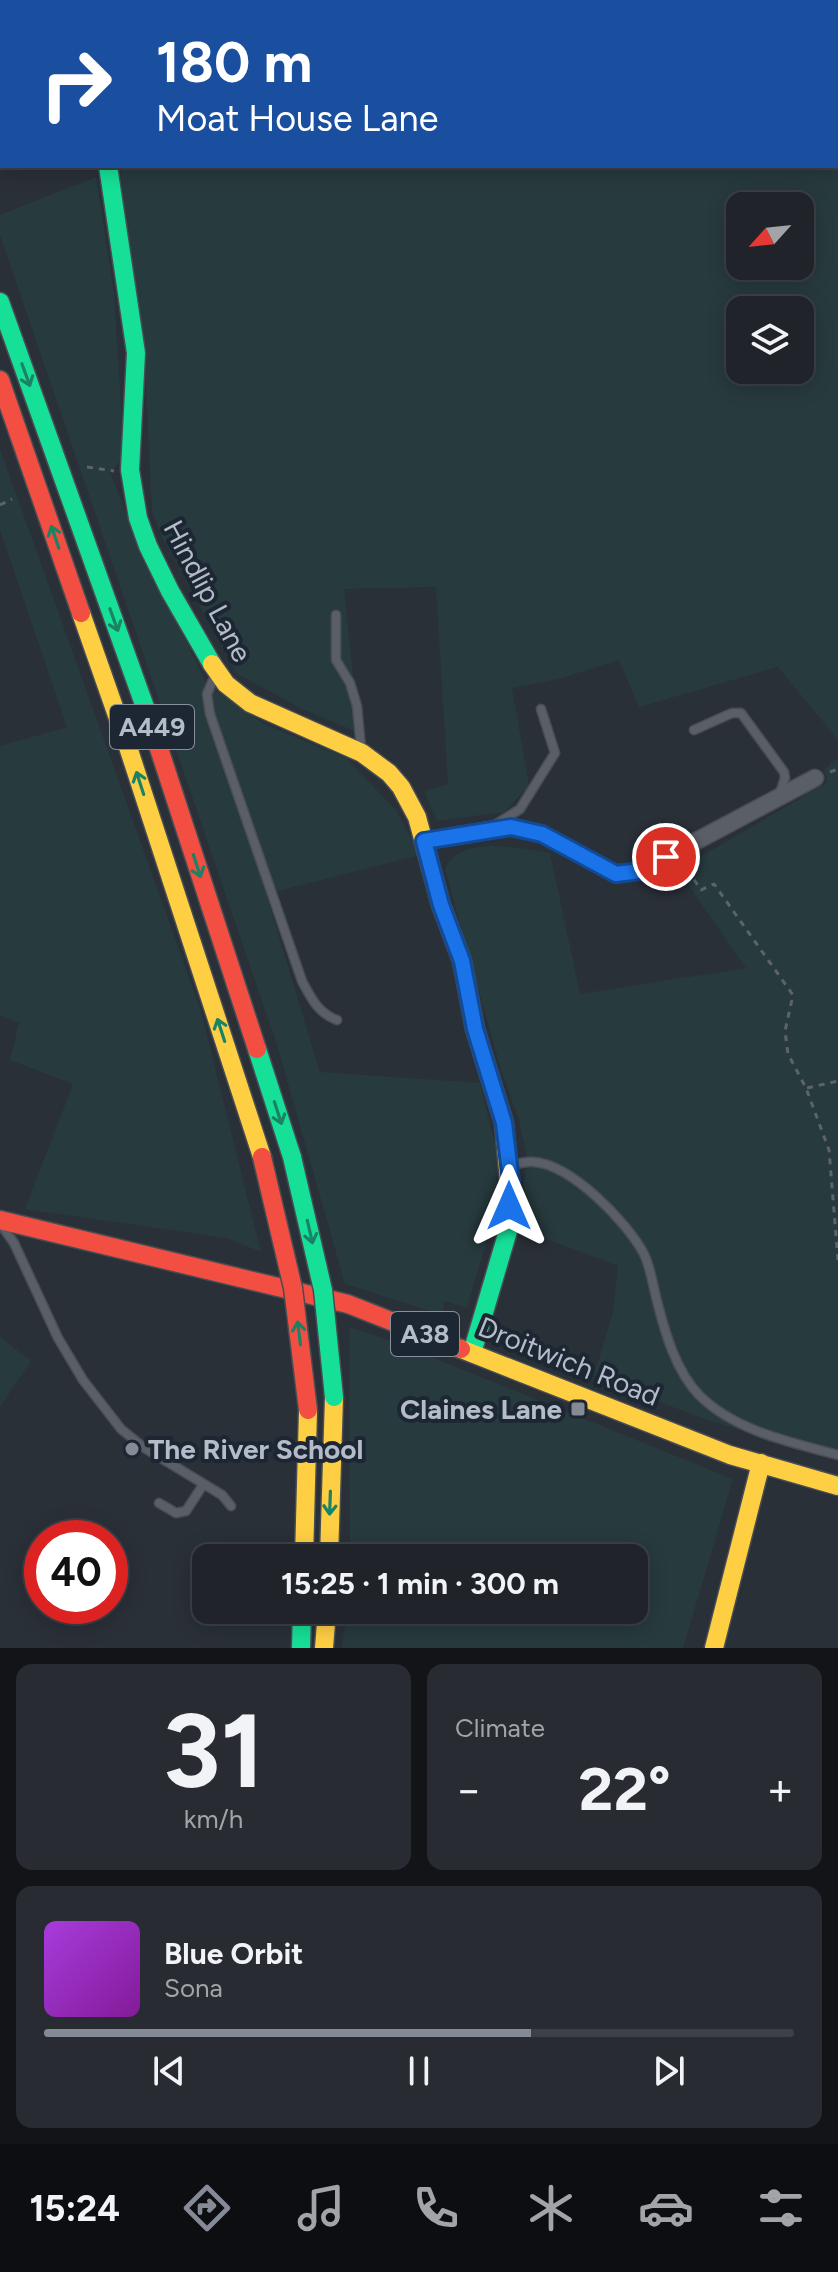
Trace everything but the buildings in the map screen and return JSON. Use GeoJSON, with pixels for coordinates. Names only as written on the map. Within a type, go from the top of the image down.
{"type":"FeatureCollection","features":[{"type":"Feature","properties":{"kind":"main road","name":"Hindlip Lane"},"geometry":{"type":"LineString","coordinates":[[108,168],[136,353],[130,470],[138,518],[148,546],[170,591],[226,684],[250,703],[362,753],[389,773],[401,787],[417,817],[441,905],[462,961],[475,1029],[504,1123],[509,1165],[508,1231],[472,1353]]}},
{"type":"Feature","properties":{"kind":"main road","name":"A449"},"geometry":{"type":"LineString","coordinates":[[0,302],[148,714],[292,1157],[323,1290],[334,1397],[329,1544]]}},
{"type":"Feature","properties":{"kind":"main road","name":"A449"},"geometry":{"type":"LineString","coordinates":[[0,380],[127,744],[262,1157],[293,1288],[308,1410],[304,1544]]}},
{"type":"Feature","properties":{"kind":"main road","name":"Droitwich Road"},"geometry":{"type":"LineString","coordinates":[[0,1222],[348,1304],[730,1455],[838,1486]]}},
{"type":"Feature","properties":{"kind":"main road"},"geometry":{"type":"LineString","coordinates":[[714,1648],[761,1463]]}},
{"type":"Feature","properties":{"kind":"main road"},"geometry":{"type":"LineString","coordinates":[[301,1648],[302,1624]]}},
{"type":"Feature","properties":{"kind":"main road"},"geometry":{"type":"LineString","coordinates":[[324,1648],[326,1624]]}},
{"type":"Feature","properties":{"kind":"street"},"geometry":{"type":"LineString","coordinates":[[424,841],[511,827],[542,834],[616,874],[640,871],[815,778]]}},
{"type":"Feature","properties":{"kind":"lane"},"geometry":{"type":"LineString","coordinates":[[336,615],[336,660],[354,694],[362,753]]}},
{"type":"Feature","properties":{"kind":"lane"},"geometry":{"type":"LineString","coordinates":[[217,673],[207,694],[219,741],[302,981],[316,1007],[337,1020]]}},
{"type":"Feature","properties":{"kind":"lane"},"geometry":{"type":"LineString","coordinates":[[488,829],[520,809],[555,753],[541,709]]}},
{"type":"Feature","properties":{"kind":"lane"},"geometry":{"type":"LineString","coordinates":[[694,730],[732,713],[741,713],[784,772],[778,797]]}},
{"type":"Feature","properties":{"kind":"lane"},"geometry":{"type":"LineString","coordinates":[[509,1165],[535,1162],[560,1171],[579,1182],[616,1217],[644,1254],[671,1347],[682,1371],[712,1406],[747,1426],[838,1455]]}},
{"type":"Feature","properties":{"kind":"lane"},"geometry":{"type":"LineString","coordinates":[[0,1222],[14,1243],[83,1380],[121,1429],[143,1447],[222,1495],[231,1506]]}},
{"type":"Feature","properties":{"kind":"lane"},"geometry":{"type":"LineString","coordinates":[[159,1503],[176,1513],[186,1511],[203,1485]]}},
{"type":"Feature","properties":{"kind":"path"},"geometry":{"type":"LineString","coordinates":[[87,467],[110,472],[130,470]]}},
{"type":"Feature","properties":{"kind":"path"},"geometry":{"type":"LineString","coordinates":[[0,505],[12,499]]}},
{"type":"Feature","properties":{"kind":"path"},"geometry":{"type":"LineString","coordinates":[[666,857],[682,876],[691,875],[701,890],[714,884],[793,995],[785,1031],[788,1054],[806,1088],[829,1150],[838,1260]]}},
{"type":"Feature","properties":{"kind":"path"},"geometry":{"type":"LineString","coordinates":[[806,1088],[838,1081]]}},
{"type":"Feature","properties":{"kind":"green space"},"geometry":{"type":"Polygon","coordinates":[[[120,168],[838,168],[838,740],[778,667],[639,707],[619,660],[562,678],[512,688],[529,786],[504,812],[437,821],[424,791],[448,784],[436,587],[344,589],[359,733],[298,707],[236,673],[163,539],[152,512],[145,364],[129,275],[120,168]]]}},
{"type":"Feature","properties":{"kind":"green space"},"geometry":{"type":"Polygon","coordinates":[[[96,177],[114,292],[124,457],[110,472],[207,685],[264,724],[346,758],[396,810],[420,855],[266,894],[320,1072],[480,1083],[499,1162],[492,1223],[467,1308],[444,1301],[443,1315],[345,1284],[277,1045],[0,235],[0,215],[96,177]]]}},
{"type":"Feature","properties":{"kind":"green space"},"geometry":{"type":"Polygon","coordinates":[[[0,449],[201,1011],[261,1252],[227,1238],[25,1209],[73,1084],[10,1060],[19,1023],[0,1015],[0,746],[67,727],[0,530],[0,449]]]}},
{"type":"Feature","properties":{"kind":"green space"},"geometry":{"type":"Polygon","coordinates":[[[838,759],[838,1461],[696,1416],[594,1376],[613,1312],[618,1266],[518,1228],[526,1153],[445,869],[453,858],[477,847],[507,847],[550,853],[580,994],[746,968],[678,870],[828,782],[824,771],[838,759]]]}},
{"type":"Feature","properties":{"kind":"green space"},"geometry":{"type":"Polygon","coordinates":[[[349,1327],[392,1341],[733,1479],[683,1648],[342,1648],[345,1624],[648,1624],[648,1544],[350,1544],[349,1327]]]}},
{"type":"Feature","properties":{"kind":"green space"},"geometry":{"type":"Polygon","coordinates":[[[0,1337],[31,1361],[0,1407],[0,1337]]]}},
{"type":"Feature","properties":{"kind":"traffic: fast"},"geometry":{"type":"LineString","coordinates":[[108,168],[136,353],[130,470],[138,518],[170,591],[212,664]]}},
{"type":"Feature","properties":{"kind":"traffic: fast"},"geometry":{"type":"LineString","coordinates":[[0,302],[150,721]]}},
{"type":"Feature","properties":{"kind":"traffic: fast"},"geometry":{"type":"LineString","coordinates":[[257,1049],[292,1157]]}},
{"type":"Feature","properties":{"kind":"traffic: fast"},"geometry":{"type":"LineString","coordinates":[[292,1157],[323,1290],[334,1397]]}},
{"type":"Feature","properties":{"kind":"traffic: fast"},"geometry":{"type":"LineString","coordinates":[[472,1353],[508,1231],[510,1193]]}},
{"type":"Feature","properties":{"kind":"traffic: fast"},"geometry":{"type":"LineString","coordinates":[[301,1648],[302,1624]]}},
{"type":"Feature","properties":{"kind":"traffic: slow"},"geometry":{"type":"LineString","coordinates":[[81,613],[262,1157]]}},
{"type":"Feature","properties":{"kind":"traffic: slow"},"geometry":{"type":"LineString","coordinates":[[212,664],[226,684],[250,703],[362,753],[389,773],[401,787],[417,817],[441,905],[462,961],[475,1029],[504,1123],[510,1193]]}},
{"type":"Feature","properties":{"kind":"traffic: slow"},"geometry":{"type":"LineString","coordinates":[[461,1349],[730,1455],[838,1486]]}},
{"type":"Feature","properties":{"kind":"traffic: slow"},"geometry":{"type":"LineString","coordinates":[[329,1544],[334,1397]]}},
{"type":"Feature","properties":{"kind":"traffic: slow"},"geometry":{"type":"LineString","coordinates":[[304,1544],[308,1410]]}},
{"type":"Feature","properties":{"kind":"traffic: slow"},"geometry":{"type":"LineString","coordinates":[[714,1648],[761,1463]]}},
{"type":"Feature","properties":{"kind":"traffic: slow"},"geometry":{"type":"LineString","coordinates":[[324,1648],[326,1624]]}},
{"type":"Feature","properties":{"kind":"traffic: jam"},"geometry":{"type":"LineString","coordinates":[[0,380],[81,613]]}},
{"type":"Feature","properties":{"kind":"traffic: jam"},"geometry":{"type":"LineString","coordinates":[[150,721],[257,1049]]}},
{"type":"Feature","properties":{"kind":"traffic: jam"},"geometry":{"type":"LineString","coordinates":[[262,1157],[293,1288],[308,1410]]}},
{"type":"Feature","properties":{"kind":"traffic: jam"},"geometry":{"type":"LineString","coordinates":[[0,1220],[348,1304],[461,1349]]}},
{"type":"Feature","properties":{"kind":"place","name":"Claines Lane"},"geometry":{"type":"Point","coordinates":[578,1409]}},
{"type":"Feature","properties":{"kind":"place","name":"The River School"},"geometry":{"type":"Point","coordinates":[132,1449]}},
{"type":"Feature","properties":{"kind":"route"},"geometry":{"type":"LineString","coordinates":[[509,1206],[511,1181],[504,1123],[475,1029],[462,961],[433,881],[424,841],[511,827],[542,834],[616,874],[640,871],[666,857]]}}]}
